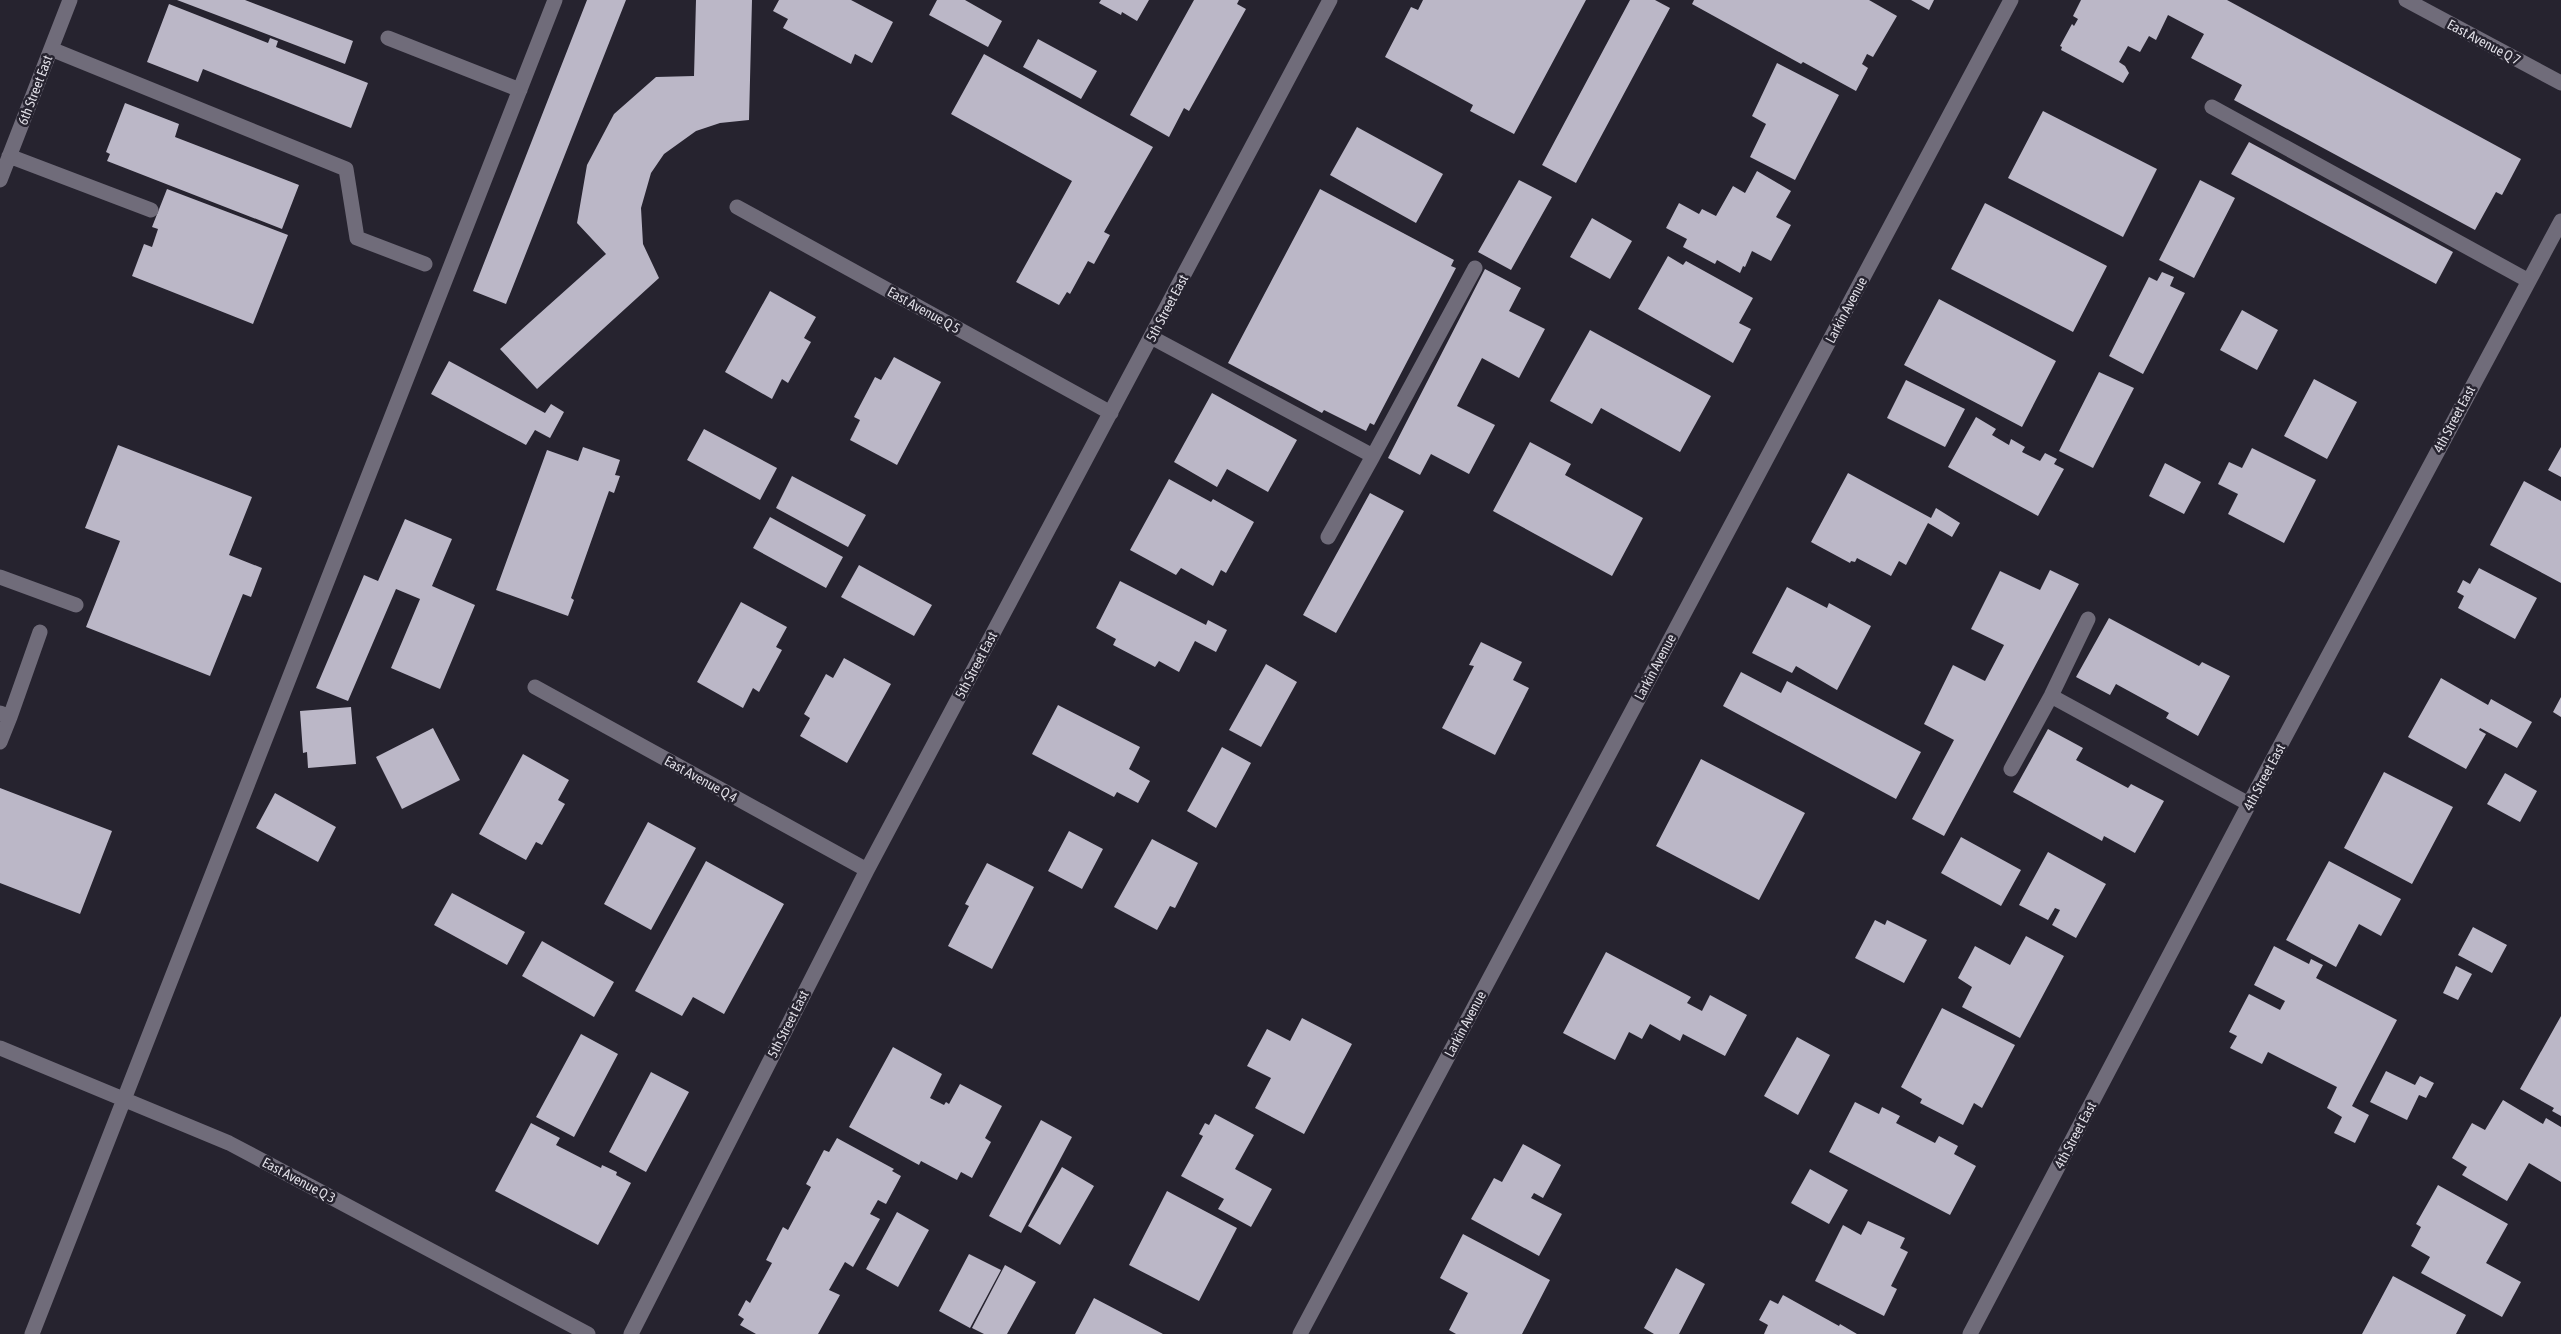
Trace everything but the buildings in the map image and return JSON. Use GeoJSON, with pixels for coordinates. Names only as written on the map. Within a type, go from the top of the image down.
{"type":"FeatureCollection","features":[{"type":"Feature","properties":{"kind":"street","name":"6th Street East"},"geometry":{"type":"LineString","coordinates":[[0,180],[70,0]]}},
{"type":"Feature","properties":{"kind":"street"},"geometry":{"type":"LineString","coordinates":[[32,1334],[555,0]]}},
{"type":"Feature","properties":{"kind":"street","name":"5th Street East"},"geometry":{"type":"LineString","coordinates":[[631,1334],[867,870],[1330,0]]}},
{"type":"Feature","properties":{"kind":"street","name":"Larkin Avenue"},"geometry":{"type":"LineString","coordinates":[[1300,1334],[2011,0]]}},
{"type":"Feature","properties":{"kind":"street","name":"East Avenue Q 7"},"geometry":{"type":"LineString","coordinates":[[2406,0],[2561,84]]}},
{"type":"Feature","properties":{"kind":"street"},"geometry":{"type":"LineString","coordinates":[[388,38],[520,90]]}},
{"type":"Feature","properties":{"kind":"street"},"geometry":{"type":"LineString","coordinates":[[51,49],[346,169],[357,238],[425,264]]}},
{"type":"Feature","properties":{"kind":"street"},"geometry":{"type":"LineString","coordinates":[[2212,107],[2528,281]]}},
{"type":"Feature","properties":{"kind":"street"},"geometry":{"type":"LineString","coordinates":[[9,156],[151,210]]}},
{"type":"Feature","properties":{"kind":"street","name":"East Avenue Q 5"},"geometry":{"type":"LineString","coordinates":[[737,207],[1111,414]]}},
{"type":"Feature","properties":{"kind":"street","name":"4th Street East"},"geometry":{"type":"LineString","coordinates":[[1970,1334],[2249,804],[2561,221]]}},
{"type":"Feature","properties":{"kind":"street"},"geometry":{"type":"LineString","coordinates":[[1328,537],[1475,268]]}},
{"type":"Feature","properties":{"kind":"street"},"geometry":{"type":"LineString","coordinates":[[1151,337],[1373,456]]}},
{"type":"Feature","properties":{"kind":"street"},"geometry":{"type":"LineString","coordinates":[[0,577],[76,605]]}},
{"type":"Feature","properties":{"kind":"street"},"geometry":{"type":"LineString","coordinates":[[2011,769],[2088,619]]}},
{"type":"Feature","properties":{"kind":"street"},"geometry":{"type":"LineString","coordinates":[[0,742],[5,715],[40,632]]}},
{"type":"Feature","properties":{"kind":"street","name":"East Avenue Q 4"},"geometry":{"type":"LineString","coordinates":[[535,687],[867,870]]}},
{"type":"Feature","properties":{"kind":"street"},"geometry":{"type":"LineString","coordinates":[[2050,696],[2249,804]]}},
{"type":"Feature","properties":{"kind":"street","name":"East Avenue Q 3"},"geometry":{"type":"LineString","coordinates":[[0,1048],[229,1143],[588,1334]]}}]}
